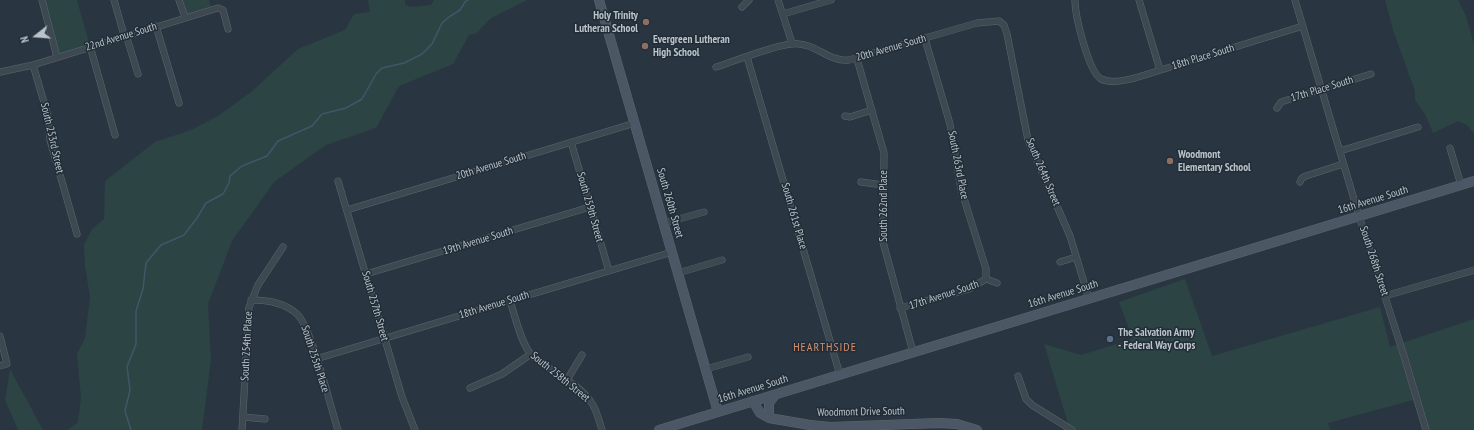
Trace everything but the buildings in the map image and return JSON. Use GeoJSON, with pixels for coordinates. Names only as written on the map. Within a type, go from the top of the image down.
{"type":"FeatureCollection","features":[{"type":"Feature","properties":{"kind":"main road","name":"South 260th Street"},"geometry":{"type":"LineString","coordinates":[[599,0],[718,412]]}},
{"type":"Feature","properties":{"kind":"main road","name":"16th Avenue South"},"geometry":{"type":"LineString","coordinates":[[659,430],[1474,181]]}},
{"type":"Feature","properties":{"kind":"main road"},"geometry":{"type":"LineString","coordinates":[[753,401],[760,413],[769,418],[769,403],[775,395]]}},
{"type":"Feature","properties":{"kind":"main road","name":"Woodmont Drive South"},"geometry":{"type":"LineString","coordinates":[[769,418],[830,427],[898,427],[939,423],[957,424],[977,430]]}},
{"type":"Feature","properties":{"kind":"street"},"geometry":{"type":"LineString","coordinates":[[42,0],[57,57]]}},
{"type":"Feature","properties":{"kind":"street"},"geometry":{"type":"LineString","coordinates":[[114,0],[138,74]]}},
{"type":"Feature","properties":{"kind":"street"},"geometry":{"type":"LineString","coordinates":[[179,0],[184,17]]}},
{"type":"Feature","properties":{"kind":"street"},"geometry":{"type":"LineString","coordinates":[[742,7],[749,0]]}},
{"type":"Feature","properties":{"kind":"street"},"geometry":{"type":"LineString","coordinates":[[716,67],[792,43],[778,0]]}},
{"type":"Feature","properties":{"kind":"street"},"geometry":{"type":"LineString","coordinates":[[783,14],[831,0]]}},
{"type":"Feature","properties":{"kind":"street","name":"18th Place South"},"geometry":{"type":"LineString","coordinates":[[1075,0],[1078,22],[1090,62],[1095,73],[1103,80],[1123,80],[1303,26]]}},
{"type":"Feature","properties":{"kind":"street"},"geometry":{"type":"LineString","coordinates":[[1139,0],[1160,70]]}},
{"type":"Feature","properties":{"kind":"street","name":"South 268th Street"},"geometry":{"type":"LineString","coordinates":[[1295,0],[1343,164],[1426,430]]}},
{"type":"Feature","properties":{"kind":"street","name":"22nd Avenue South"},"geometry":{"type":"LineString","coordinates":[[0,72],[33,65],[184,17],[221,8],[223,10],[228,29]]}},
{"type":"Feature","properties":{"kind":"street","name":"20th Avenue South"},"geometry":{"type":"LineString","coordinates":[[792,43],[807,46],[837,59],[857,59],[977,23],[999,21]]}},
{"type":"Feature","properties":{"kind":"street","name":"South 264th Street"},"geometry":{"type":"LineString","coordinates":[[999,21],[1004,25],[1007,34],[1028,140],[1067,228],[1089,299]]}},
{"type":"Feature","properties":{"kind":"street"},"geometry":{"type":"LineString","coordinates":[[156,26],[179,102]]}},
{"type":"Feature","properties":{"kind":"street","name":"South 263rd Place"},"geometry":{"type":"LineString","coordinates":[[925,39],[950,124],[961,189],[986,269],[986,279]]}},
{"type":"Feature","properties":{"kind":"street"},"geometry":{"type":"LineString","coordinates":[[90,46],[115,135]]}},
{"type":"Feature","properties":{"kind":"street","name":"South 261st Place"},"geometry":{"type":"LineString","coordinates":[[747,57],[840,375]]}},
{"type":"Feature","properties":{"kind":"street","name":"South 262nd Place"},"geometry":{"type":"LineString","coordinates":[[857,59],[884,153],[883,242],[900,308],[914,352]]}},
{"type":"Feature","properties":{"kind":"street","name":"South 253rd Street"},"geometry":{"type":"LineString","coordinates":[[33,65],[48,116],[50,140],[76,234]]}},
{"type":"Feature","properties":{"kind":"street","name":"17th Place South"},"geometry":{"type":"LineString","coordinates":[[1277,108],[1281,102],[1371,74]]}},
{"type":"Feature","properties":{"kind":"street"},"geometry":{"type":"LineString","coordinates":[[845,116],[850,117],[872,110]]}},
{"type":"Feature","properties":{"kind":"street","name":"20th Avenue South"},"geometry":{"type":"LineString","coordinates":[[347,210],[635,123]]}},
{"type":"Feature","properties":{"kind":"street"},"geometry":{"type":"LineString","coordinates":[[1340,151],[1418,127]]}},
{"type":"Feature","properties":{"kind":"street","name":"South 259th Street"},"geometry":{"type":"LineString","coordinates":[[571,142],[609,271]]}},
{"type":"Feature","properties":{"kind":"street"},"geometry":{"type":"LineString","coordinates":[[1450,148],[1462,185]]}},
{"type":"Feature","properties":{"kind":"street"},"geometry":{"type":"LineString","coordinates":[[1300,182],[1302,178],[1306,176],[1343,164]]}},
{"type":"Feature","properties":{"kind":"street","name":"South 257th Street"},"geometry":{"type":"LineString","coordinates":[[338,180],[402,397],[415,430]]}},
{"type":"Feature","properties":{"kind":"street"},"geometry":{"type":"LineString","coordinates":[[861,182],[883,185]]}},
{"type":"Feature","properties":{"kind":"street","name":"19th Avenue South"},"geometry":{"type":"LineString","coordinates":[[366,274],[590,207]]}},
{"type":"Feature","properties":{"kind":"street"},"geometry":{"type":"LineString","coordinates":[[664,223],[704,212]]}},
{"type":"Feature","properties":{"kind":"street","name":"South 254th Place"},"geometry":{"type":"LineString","coordinates":[[242,430],[247,325],[251,300],[258,285],[283,247]]}},
{"type":"Feature","properties":{"kind":"street","name":"18th Avenue South"},"geometry":{"type":"LineString","coordinates":[[316,359],[672,252]]}},
{"type":"Feature","properties":{"kind":"street"},"geometry":{"type":"LineString","coordinates":[[1060,262],[1076,257]]}},
{"type":"Feature","properties":{"kind":"street"},"geometry":{"type":"LineString","coordinates":[[678,273],[722,260]]}},
{"type":"Feature","properties":{"kind":"street"},"geometry":{"type":"LineString","coordinates":[[1385,296],[1474,270]]}},
{"type":"Feature","properties":{"kind":"street"},"geometry":{"type":"LineString","coordinates":[[986,279],[997,283]]}},
{"type":"Feature","properties":{"kind":"street","name":"17th Avenue South"},"geometry":{"type":"LineString","coordinates":[[900,308],[969,289],[980,284],[986,279]]}},
{"type":"Feature","properties":{"kind":"street","name":"South 255th Place"},"geometry":{"type":"LineString","coordinates":[[251,300],[262,300],[278,304],[298,314],[305,326],[338,430]]}},
{"type":"Feature","properties":{"kind":"street","name":"South 258th Street"},"geometry":{"type":"LineString","coordinates":[[510,300],[522,338],[531,354],[579,389],[592,402],[602,430]]}},
{"type":"Feature","properties":{"kind":"street"},"geometry":{"type":"LineString","coordinates":[[0,336],[7,364],[0,366]]}},
{"type":"Feature","properties":{"kind":"street"},"geometry":{"type":"LineString","coordinates":[[470,388],[502,374],[531,354]]}},
{"type":"Feature","properties":{"kind":"street"},"geometry":{"type":"LineString","coordinates":[[567,380],[582,355]]}},
{"type":"Feature","properties":{"kind":"street"},"geometry":{"type":"LineString","coordinates":[[706,369],[748,357]]}},
{"type":"Feature","properties":{"kind":"street"},"geometry":{"type":"LineString","coordinates":[[1018,376],[1026,399],[1029,402],[1046,415],[1072,430]]}},
{"type":"Feature","properties":{"kind":"street"},"geometry":{"type":"LineString","coordinates":[[243,417],[265,419]]}},
{"type":"Feature","properties":{"kind":"green space"},"geometry":{"type":"Polygon","coordinates":[[[42,0],[77,0],[90,46],[57,57],[42,0]]]}},
{"type":"Feature","properties":{"kind":"green space"},"geometry":{"type":"Polygon","coordinates":[[[179,0],[209,0],[212,9],[185,17],[179,0]]]}},
{"type":"Feature","properties":{"kind":"green space"},"geometry":{"type":"Polygon","coordinates":[[[368,0],[405,0],[405,4],[410,7],[431,5],[434,0],[527,0],[491,18],[477,33],[469,35],[453,64],[399,86],[376,128],[326,145],[274,182],[232,241],[208,304],[211,359],[202,430],[68,430],[78,422],[81,398],[77,354],[85,338],[90,297],[85,266],[84,245],[92,229],[104,219],[105,181],[155,142],[191,130],[218,116],[251,92],[298,49],[345,30],[354,14],[370,12],[368,0]]]}},
{"type":"Feature","properties":{"kind":"green space"},"geometry":{"type":"Polygon","coordinates":[[[1385,0],[1458,0],[1466,16],[1474,44],[1474,134],[1467,125],[1458,121],[1433,133],[1426,116],[1415,100],[1415,91],[1394,33],[1385,0]]]}},
{"type":"Feature","properties":{"kind":"green space"},"geometry":{"type":"Polygon","coordinates":[[[1185,279],[1212,356],[1380,307],[1390,347],[1474,319],[1474,430],[1427,430],[1417,399],[1328,423],[1330,430],[1070,430],[1044,344],[1081,355],[1133,339],[1119,302],[1185,279]]]}},
{"type":"Feature","properties":{"kind":"green space"},"geometry":{"type":"Polygon","coordinates":[[[10,369],[43,430],[18,430],[5,400],[10,369]]]}},
{"type":"Feature","properties":{"kind":"waterway"},"geometry":{"type":"LineString","coordinates":[[131,430],[125,411],[130,390],[127,367],[136,344],[136,311],[143,289],[146,263],[161,245],[184,235],[206,203],[223,194],[229,183],[230,176],[242,166],[267,156],[278,141],[312,126],[322,114],[346,108],[362,99],[376,74],[382,68],[404,63],[422,54],[432,44],[442,23],[460,10],[468,0]]}},
{"type":"Feature","properties":{"kind":"place","name":"Holy Trinity Lutheran School"},"geometry":{"type":"Point","coordinates":[646,22]}},
{"type":"Feature","properties":{"kind":"place","name":"Evergreen Lutheran High School"},"geometry":{"type":"Point","coordinates":[645,46]}},
{"type":"Feature","properties":{"kind":"place","name":"Woodmont Elementary School"},"geometry":{"type":"Point","coordinates":[1170,161]}},
{"type":"Feature","properties":{"kind":"place","name":"The Salvation Army - Federal Way Corps"},"geometry":{"type":"Point","coordinates":[1110,339]}},
{"type":"Feature","properties":{"kind":"district","name":"HEARTHSIDE"},"geometry":{"type":"Point","coordinates":[825,348]}}]}
